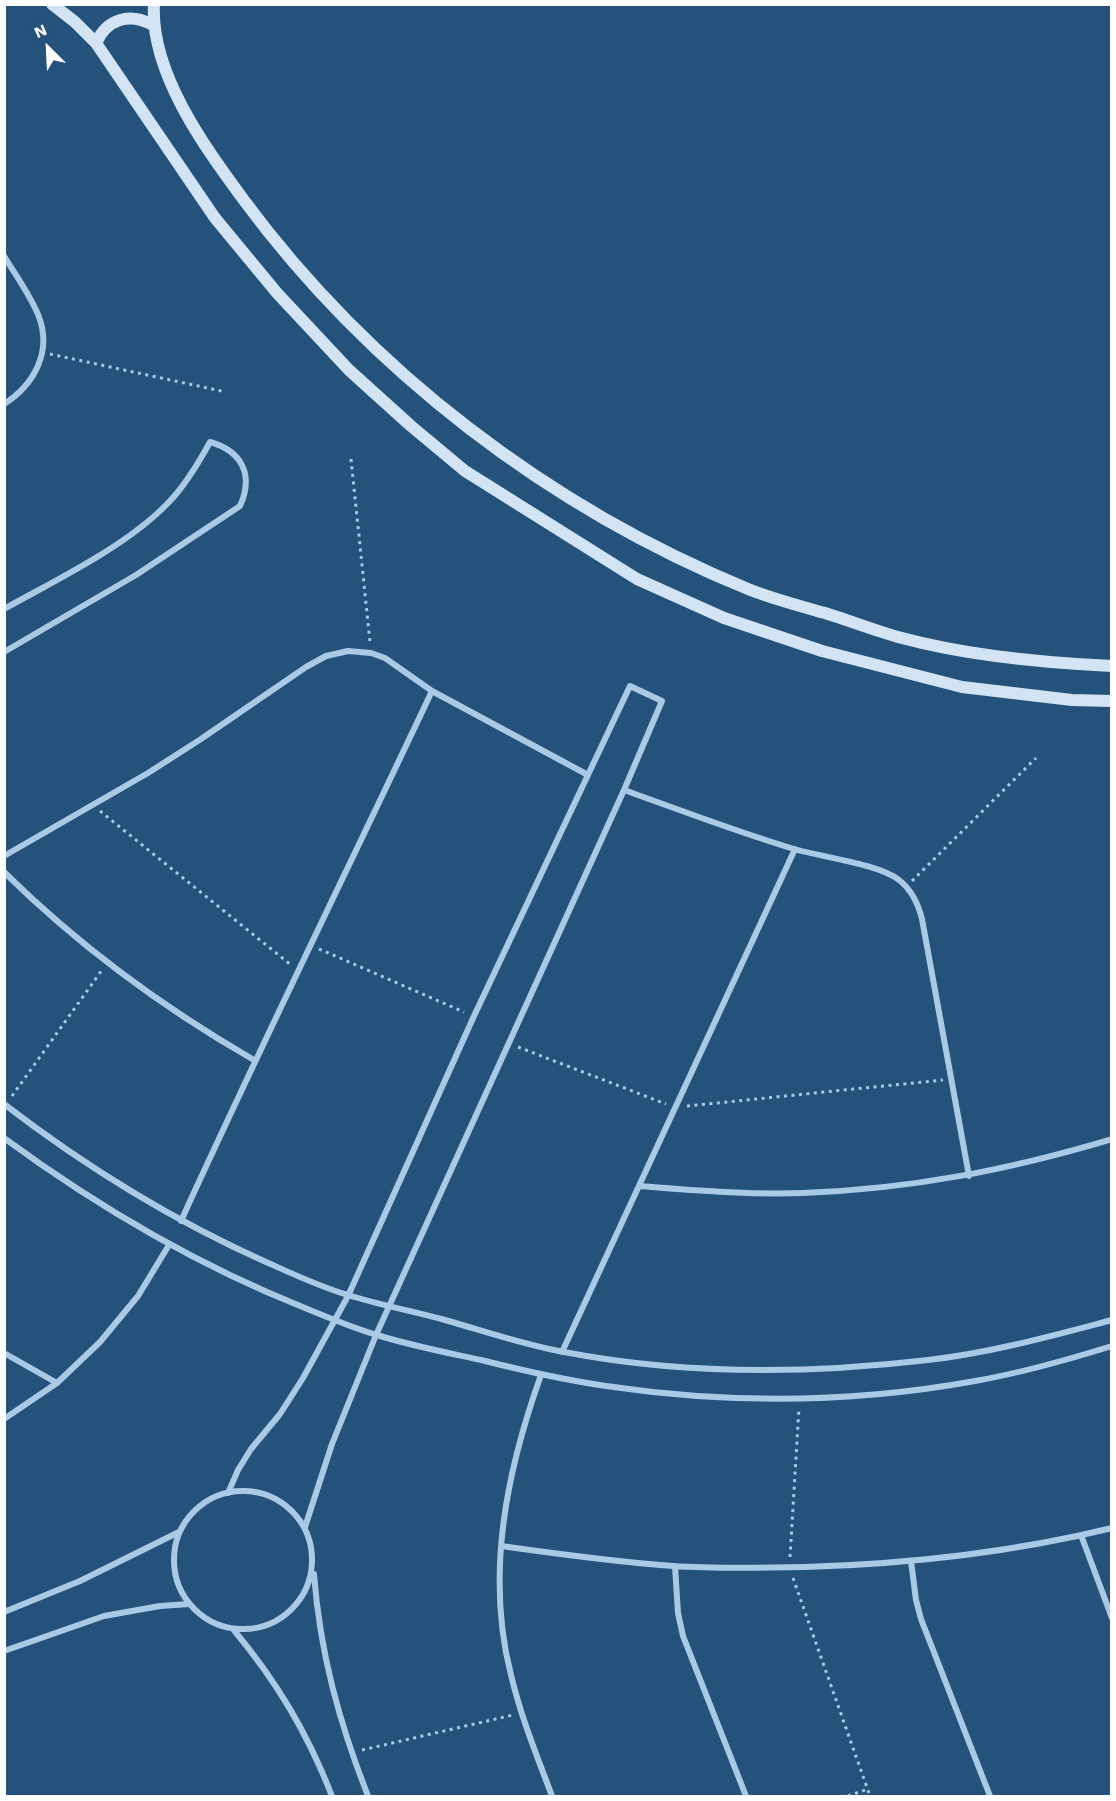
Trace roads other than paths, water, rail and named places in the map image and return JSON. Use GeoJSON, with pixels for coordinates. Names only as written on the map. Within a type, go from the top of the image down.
{"type":"FeatureCollection","features":[{"type":"Feature","properties":{"kind":"street"},"geometry":{"type":"LineString","coordinates":[[52,4],[96,43],[215,218],[277,293],[349,370],[465,471],[637,579],[724,618],[822,651],[962,687],[1061,699],[1112,701]]}},
{"type":"Feature","properties":{"kind":"street"},"geometry":{"type":"LineString","coordinates":[[154,4],[153,25],[172,85],[216,162],[286,254],[334,306],[411,380],[475,433],[535,476],[655,546],[751,591],[904,638],[1007,656],[1112,666]]}},
{"type":"Feature","properties":{"kind":"street"},"geometry":{"type":"LineString","coordinates":[[96,43],[106,27],[124,18],[134,18],[153,25]]}},
{"type":"Feature","properties":{"kind":"street"},"geometry":{"type":"LineString","coordinates":[[4,256],[39,317],[43,334],[43,352],[39,367],[21,393],[4,404]]}},
{"type":"Feature","properties":{"kind":"street"},"geometry":{"type":"LineString","coordinates":[[4,609],[76,569],[135,531],[168,504],[194,470],[210,442],[221,445],[239,460],[245,471],[246,483],[245,495],[240,506],[136,575],[4,652]]}},
{"type":"Feature","properties":{"kind":"street"},"geometry":{"type":"LineString","coordinates":[[4,856],[93,806],[201,739],[306,667],[326,656],[348,651],[371,653],[385,658],[432,691],[588,775]]}},
{"type":"Feature","properties":{"kind":"street"},"geometry":{"type":"LineString","coordinates":[[228,1493],[251,1449],[292,1396],[348,1296],[474,1016],[630,686],[662,701],[624,790],[376,1335],[332,1444],[305,1527]]}},
{"type":"Feature","properties":{"kind":"street"},"geometry":{"type":"LineString","coordinates":[[181,1221],[254,1060],[299,972],[432,691]]}},
{"type":"Feature","properties":{"kind":"street"},"geometry":{"type":"LineString","coordinates":[[624,790],[795,849],[881,871],[899,879],[906,886],[919,907],[969,1176]]}},
{"type":"Feature","properties":{"kind":"street"},"geometry":{"type":"LineString","coordinates":[[562,1352],[795,849]]}},
{"type":"Feature","properties":{"kind":"street"},"geometry":{"type":"LineString","coordinates":[[4,872],[68,932],[107,964],[174,1012],[254,1060]]}},
{"type":"Feature","properties":{"kind":"street"},"geometry":{"type":"LineString","coordinates":[[5,1105],[120,1186],[181,1221],[291,1274],[348,1296],[390,1305],[562,1352],[627,1362],[730,1370],[827,1368],[929,1360],[1025,1343],[1111,1321]]}},
{"type":"Feature","properties":{"kind":"street"},"geometry":{"type":"LineString","coordinates":[[4,1138],[89,1197],[169,1245],[269,1293],[376,1335],[542,1375],[669,1394],[735,1398],[799,1398],[886,1393],[975,1381],[1062,1361],[1112,1346]]}},
{"type":"Feature","properties":{"kind":"street"},"geometry":{"type":"LineString","coordinates":[[639,1186],[720,1192],[802,1193],[883,1188],[969,1176],[1051,1157],[1112,1139]]}},
{"type":"Feature","properties":{"kind":"street"},"geometry":{"type":"LineString","coordinates":[[4,1419],[57,1383],[100,1342],[138,1296],[169,1245]]}},
{"type":"Feature","properties":{"kind":"street"},"geometry":{"type":"LineString","coordinates":[[4,1353],[57,1383]]}},
{"type":"Feature","properties":{"kind":"street"},"geometry":{"type":"LineString","coordinates":[[542,1375],[525,1420],[505,1504],[501,1546],[501,1590],[503,1631],[510,1673],[521,1713],[552,1797]]}},
{"type":"Feature","properties":{"kind":"street"},"geometry":{"type":"LineString","coordinates":[[313,1564],[307,1589],[300,1600],[282,1618],[258,1628],[233,1629],[208,1621],[189,1604],[177,1582],[174,1570],[174,1550],[180,1532],[194,1511],[216,1497],[228,1493],[254,1491],[278,1500],[298,1517],[310,1539],[313,1564],[317,1612],[336,1706],[350,1752],[368,1797]]}},
{"type":"Feature","properties":{"kind":"street"},"geometry":{"type":"LineString","coordinates":[[501,1546],[589,1558],[675,1566],[789,1568],[850,1566],[966,1556],[1112,1528]]}},
{"type":"Feature","properties":{"kind":"street"},"geometry":{"type":"LineString","coordinates":[[4,1612],[80,1581],[180,1532]]}},
{"type":"Feature","properties":{"kind":"street"},"geometry":{"type":"LineString","coordinates":[[1081,1535],[1112,1618]]}},
{"type":"Feature","properties":{"kind":"street"},"geometry":{"type":"LineString","coordinates":[[911,1561],[921,1619],[990,1797]]}},
{"type":"Feature","properties":{"kind":"street"},"geometry":{"type":"LineString","coordinates":[[675,1566],[678,1613],[683,1636],[746,1797]]}},
{"type":"Feature","properties":{"kind":"street"},"geometry":{"type":"LineString","coordinates":[[4,1651],[104,1616],[151,1607],[189,1604]]}},
{"type":"Feature","properties":{"kind":"street"},"geometry":{"type":"LineString","coordinates":[[233,1629],[266,1670],[289,1705],[318,1760],[332,1797]]}}]}
